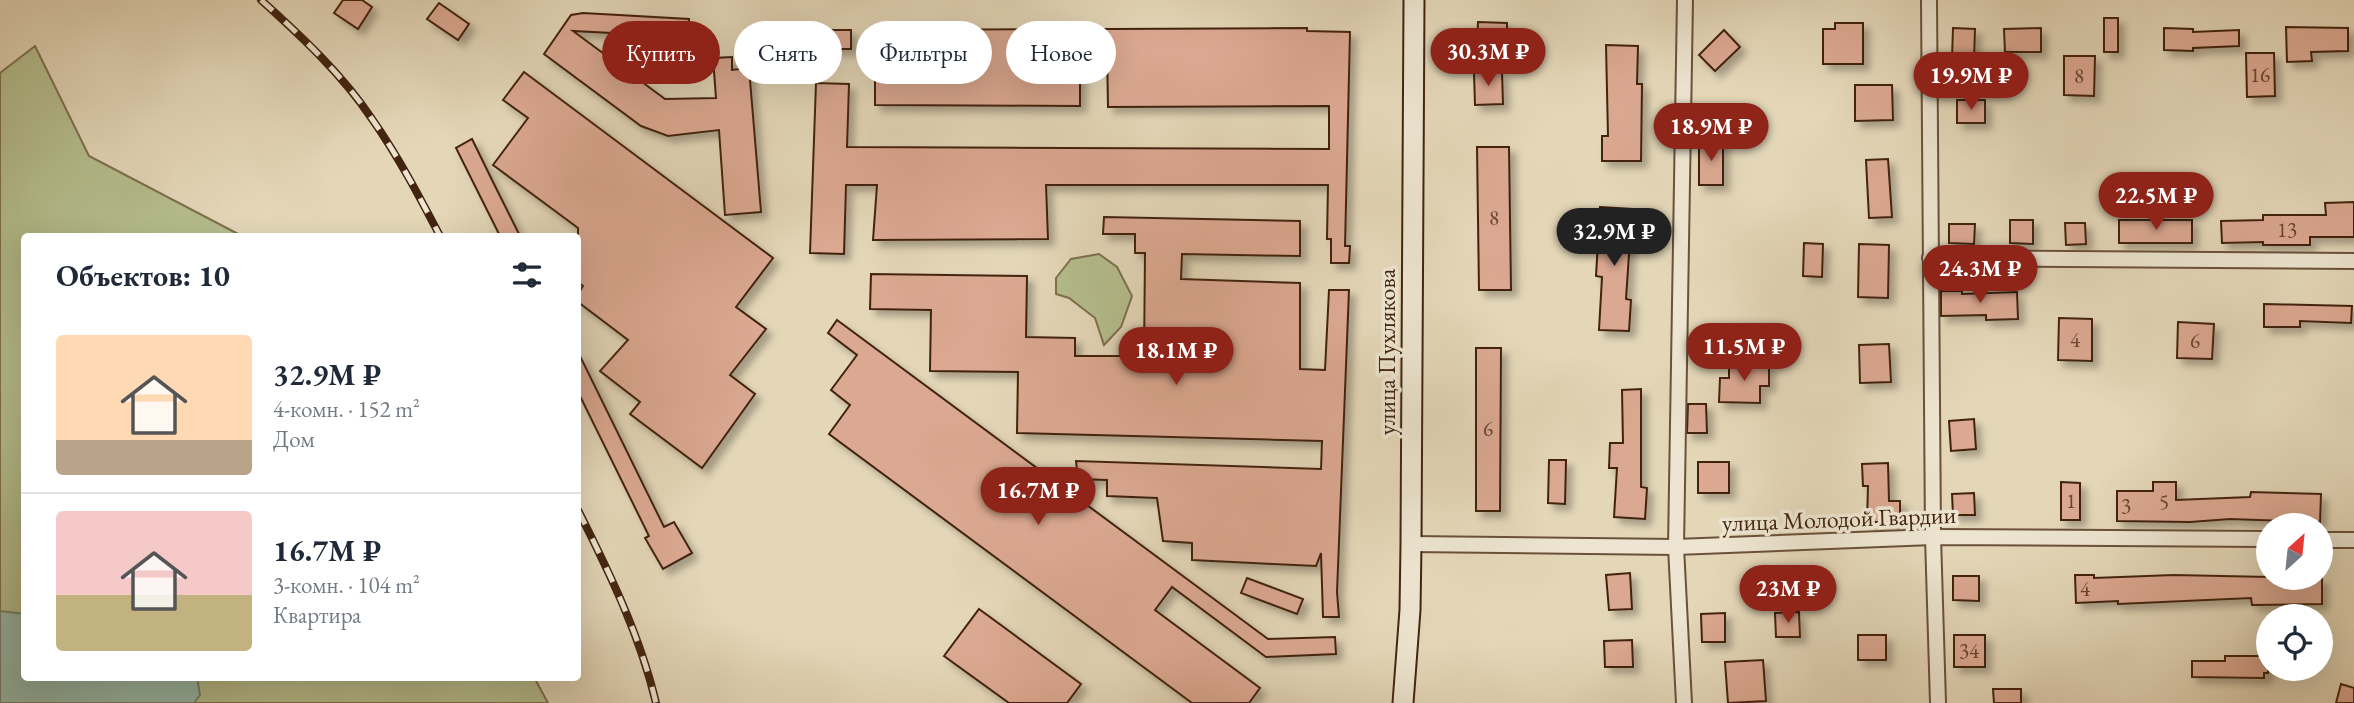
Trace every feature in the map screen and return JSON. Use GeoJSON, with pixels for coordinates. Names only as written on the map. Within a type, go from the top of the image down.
{"type":"FeatureCollection","features":[{"type":"Feature","properties":{"kind":"street","name":"улица Пухлякова"},"geometry":{"type":"LineString","coordinates":[[1403,703],[1410,610],[1414,0]]}},
{"type":"Feature","properties":{"kind":"street"},"geometry":{"type":"LineString","coordinates":[[1684,703],[1676,547],[1685,0]]}},
{"type":"Feature","properties":{"kind":"street"},"geometry":{"type":"LineString","coordinates":[[1929,0],[1933,537],[1938,703]]}},
{"type":"Feature","properties":{"kind":"street"},"geometry":{"type":"LineString","coordinates":[[1930,258],[2354,261]]}},
{"type":"Feature","properties":{"kind":"street","name":"улица Молодой Гвардии"},"geometry":{"type":"LineString","coordinates":[[1411,544],[1676,547],[1933,537],[2256,540]]}},
{"type":"Feature","properties":{"kind":"street"},"geometry":{"type":"LineString","coordinates":[[2333,540],[2354,540]]}},
{"type":"Feature","properties":{"kind":"shaded area"},"geometry":{"type":"Polygon","coordinates":[[[35,46],[89,156],[236,233],[21,233],[21,681],[536,681],[548,703],[0,703],[0,73],[35,46]]]}},
{"type":"Feature","properties":{"kind":"shaded area"},"geometry":{"type":"Polygon","coordinates":[[[1099,254],[1117,267],[1132,296],[1121,327],[1104,345],[1095,318],[1069,298],[1056,294],[1056,278],[1071,259],[1099,254]]]}},
{"type":"Feature","properties":{"kind":"shaded area"},"geometry":{"type":"Polygon","coordinates":[[[0,611],[21,614],[21,681],[198,681],[200,695],[194,703],[0,703],[0,611]]]}},
{"type":"Feature","properties":{"kind":"building"},"geometry":{"type":"Polygon","coordinates":[[[343,0],[362,0],[372,7],[358,29],[334,13],[343,0]]]}},
{"type":"Feature","properties":{"kind":"building"},"geometry":{"type":"Polygon","coordinates":[[[439,3],[469,24],[458,40],[427,19],[439,3]]]}},
{"type":"Feature","properties":{"kind":"building"},"geometry":{"type":"Polygon","coordinates":[[[583,13],[689,19],[602,21],[602,33],[573,31],[602,52],[602,84],[645,84],[665,99],[716,98],[715,84],[720,84],[720,58],[732,57],[734,84],[750,84],[761,212],[725,215],[719,130],[668,136],[641,126],[544,54],[571,15],[583,13]]]}},
{"type":"Feature","properties":{"kind":"building"},"geometry":{"type":"Polygon","coordinates":[[[2104,18],[2118,18],[2118,52],[2104,52],[2104,18]]]}},
{"type":"Feature","properties":{"kind":"building"},"geometry":{"type":"Polygon","coordinates":[[[1478,22],[1507,23],[1507,45],[1477,44],[1478,22]]]}},
{"type":"Feature","properties":{"kind":"building"},"geometry":{"type":"Polygon","coordinates":[[[1835,23],[1863,23],[1863,64],[1823,64],[1823,29],[1835,29],[1835,23]]]}},
{"type":"Feature","properties":{"kind":"building"},"geometry":{"type":"Polygon","coordinates":[[[2286,27],[2348,28],[2348,51],[2311,52],[2312,61],[2287,62],[2286,27]]]}},
{"type":"Feature","properties":{"kind":"building"},"geometry":{"type":"Polygon","coordinates":[[[1307,28],[1307,31],[1350,32],[1345,246],[1350,246],[1349,263],[1331,263],[1331,239],[1327,239],[1328,185],[1046,185],[1048,239],[873,240],[877,185],[846,185],[844,254],[810,253],[816,84],[849,84],[847,147],[1329,149],[1329,106],[1108,107],[1108,84],[1116,84],[1116,29],[1307,28]]]}},
{"type":"Feature","properties":{"kind":"building"},"geometry":{"type":"Polygon","coordinates":[[[1953,28],[1975,29],[1974,59],[1952,59],[1953,28]]]}},
{"type":"Feature","properties":{"kind":"building"},"geometry":{"type":"Polygon","coordinates":[[[2041,28],[2041,52],[2005,52],[2004,29],[2041,28]]]}},
{"type":"Feature","properties":{"kind":"building"},"geometry":{"type":"Polygon","coordinates":[[[2164,28],[2193,29],[2193,32],[2239,30],[2239,46],[2193,48],[2193,51],[2164,50],[2164,28]]]}},
{"type":"Feature","properties":{"kind":"building"},"geometry":{"type":"Polygon","coordinates":[[[992,29],[1006,29],[1006,84],[1080,84],[1080,106],[875,105],[875,84],[992,84],[992,29]]]}},
{"type":"Feature","properties":{"kind":"building"},"geometry":{"type":"Polygon","coordinates":[[[842,30],[851,30],[851,49],[842,49],[842,30]]]}},
{"type":"Feature","properties":{"kind":"building"},"geometry":{"type":"Polygon","coordinates":[[[1724,30],[1740,47],[1715,71],[1699,55],[1724,30]]]}},
{"type":"Feature","properties":{"kind":"building"},"geometry":{"type":"Polygon","coordinates":[[[1606,45],[1638,46],[1637,84],[1642,84],[1641,161],[1602,161],[1602,136],[1608,136],[1606,45]]]}},
{"type":"Feature","properties":{"kind":"building"},"geometry":{"type":"Polygon","coordinates":[[[2246,53],[2274,53],[2275,96],[2247,97],[2246,53]]]}},
{"type":"Feature","properties":{"kind":"building"},"geometry":{"type":"Polygon","coordinates":[[[2064,56],[2095,56],[2094,96],[2064,95],[2064,56]]]}},
{"type":"Feature","properties":{"kind":"building"},"geometry":{"type":"Polygon","coordinates":[[[524,72],[773,258],[736,307],[766,329],[730,375],[755,394],[702,468],[630,414],[640,402],[600,371],[628,340],[581,304],[581,233],[578,233],[578,228],[493,165],[528,118],[503,100],[524,72]]]}},
{"type":"Feature","properties":{"kind":"building"},"geometry":{"type":"Polygon","coordinates":[[[1502,72],[1503,104],[1475,105],[1474,73],[1502,72]]]}},
{"type":"Feature","properties":{"kind":"building"},"geometry":{"type":"Polygon","coordinates":[[[1855,85],[1892,85],[1893,120],[1855,121],[1855,85]]]}},
{"type":"Feature","properties":{"kind":"building"},"geometry":{"type":"Polygon","coordinates":[[[1957,100],[1985,100],[1985,123],[1957,123],[1957,100]]]}},
{"type":"Feature","properties":{"kind":"building"},"geometry":{"type":"Polygon","coordinates":[[[472,139],[519,233],[498,233],[456,148],[472,139]]]}},
{"type":"Feature","properties":{"kind":"building"},"geometry":{"type":"Polygon","coordinates":[[[1699,141],[1723,141],[1723,185],[1699,185],[1699,141]]]}},
{"type":"Feature","properties":{"kind":"building"},"geometry":{"type":"Polygon","coordinates":[[[1477,147],[1509,147],[1511,290],[1479,290],[1477,147]]]}},
{"type":"Feature","properties":{"kind":"building"},"geometry":{"type":"Polygon","coordinates":[[[1888,159],[1892,217],[1869,218],[1866,160],[1888,159]]]}},
{"type":"Feature","properties":{"kind":"building"},"geometry":{"type":"Polygon","coordinates":[[[2354,202],[2354,237],[2310,237],[2310,245],[2222,243],[2221,221],[2263,220],[2263,215],[2326,215],[2325,203],[2354,202]]]}},
{"type":"Feature","properties":{"kind":"building"},"geometry":{"type":"Polygon","coordinates":[[[1600,207],[1632,209],[1626,299],[1631,300],[1629,331],[1599,330],[1602,277],[1596,276],[1600,207]]]}},
{"type":"Feature","properties":{"kind":"building"},"geometry":{"type":"Polygon","coordinates":[[[1104,217],[1300,221],[1300,256],[1182,254],[1181,279],[1300,283],[1300,369],[1325,370],[1329,290],[1349,290],[1337,592],[1339,617],[1323,617],[1321,553],[1316,566],[1192,560],[1192,543],[1163,541],[1157,498],[1107,496],[1107,480],[1078,479],[1076,461],[1321,469],[1322,441],[1017,433],[1018,372],[930,371],[931,310],[870,309],[871,274],[1027,276],[1026,337],[1075,338],[1075,356],[1144,356],[1145,253],[1135,253],[1135,234],[1103,234],[1104,217]]]}},
{"type":"Feature","properties":{"kind":"building"},"geometry":{"type":"Polygon","coordinates":[[[2010,220],[2033,220],[2033,244],[2010,243],[2010,220]]]}},
{"type":"Feature","properties":{"kind":"building"},"geometry":{"type":"Polygon","coordinates":[[[2119,220],[2192,220],[2192,243],[2119,243],[2119,220]]]}},
{"type":"Feature","properties":{"kind":"building"},"geometry":{"type":"Polygon","coordinates":[[[2065,223],[2085,223],[2086,244],[2066,245],[2065,223]]]}},
{"type":"Feature","properties":{"kind":"building"},"geometry":{"type":"Polygon","coordinates":[[[1949,224],[1975,224],[1974,244],[1949,243],[1949,224]]]}},
{"type":"Feature","properties":{"kind":"building"},"geometry":{"type":"Polygon","coordinates":[[[1804,243],[1823,244],[1822,277],[1803,276],[1804,243]]]}},
{"type":"Feature","properties":{"kind":"building"},"geometry":{"type":"Polygon","coordinates":[[[1859,244],[1889,245],[1888,298],[1858,297],[1859,244]]]}},
{"type":"Feature","properties":{"kind":"building"},"geometry":{"type":"Polygon","coordinates":[[[1941,291],[1962,291],[1962,294],[2017,292],[2018,319],[1986,320],[1986,315],[1941,316],[1941,291]]]}},
{"type":"Feature","properties":{"kind":"building"},"geometry":{"type":"Polygon","coordinates":[[[2264,304],[2352,306],[2351,323],[2300,321],[2300,327],[2264,327],[2264,304]]]}},
{"type":"Feature","properties":{"kind":"building"},"geometry":{"type":"Polygon","coordinates":[[[2059,318],[2092,319],[2092,361],[2058,360],[2059,318]]]}},
{"type":"Feature","properties":{"kind":"building"},"geometry":{"type":"Polygon","coordinates":[[[837,320],[1268,639],[1335,637],[1336,654],[1266,657],[1172,587],[1155,610],[1260,688],[1249,703],[1192,703],[829,434],[850,405],[831,390],[857,355],[828,333],[837,320]]]}},
{"type":"Feature","properties":{"kind":"building"},"geometry":{"type":"Polygon","coordinates":[[[2178,322],[2214,324],[2212,359],[2177,358],[2178,322]]]}},
{"type":"Feature","properties":{"kind":"building"},"geometry":{"type":"Polygon","coordinates":[[[1889,344],[1891,382],[1860,383],[1859,345],[1889,344]]]}},
{"type":"Feature","properties":{"kind":"building"},"geometry":{"type":"Polygon","coordinates":[[[1476,348],[1501,348],[1500,511],[1476,511],[1476,348]]]}},
{"type":"Feature","properties":{"kind":"building"},"geometry":{"type":"Polygon","coordinates":[[[581,358],[664,527],[674,522],[692,553],[663,569],[645,538],[649,536],[581,398],[581,358]]]}},
{"type":"Feature","properties":{"kind":"building"},"geometry":{"type":"Polygon","coordinates":[[[1729,363],[1769,364],[1769,386],[1760,386],[1760,403],[1719,402],[1720,378],[1729,378],[1729,363]]]}},
{"type":"Feature","properties":{"kind":"building"},"geometry":{"type":"Polygon","coordinates":[[[1641,389],[1641,487],[1647,488],[1645,519],[1614,517],[1617,468],[1609,468],[1610,443],[1623,443],[1622,390],[1641,389]]]}},
{"type":"Feature","properties":{"kind":"building"},"geometry":{"type":"Polygon","coordinates":[[[1688,404],[1706,404],[1707,433],[1687,433],[1688,404]]]}},
{"type":"Feature","properties":{"kind":"building"},"geometry":{"type":"Polygon","coordinates":[[[1974,419],[1976,449],[1951,451],[1949,421],[1974,419]]]}},
{"type":"Feature","properties":{"kind":"building"},"geometry":{"type":"Polygon","coordinates":[[[1549,460],[1566,460],[1565,504],[1548,503],[1549,460]]]}},
{"type":"Feature","properties":{"kind":"building"},"geometry":{"type":"Polygon","coordinates":[[[1698,462],[1729,462],[1729,493],[1698,493],[1698,462]]]}},
{"type":"Feature","properties":{"kind":"building"},"geometry":{"type":"Polygon","coordinates":[[[1888,463],[1889,501],[1900,501],[1900,522],[1867,522],[1868,486],[1863,486],[1862,464],[1888,463]]]}},
{"type":"Feature","properties":{"kind":"building"},"geometry":{"type":"Polygon","coordinates":[[[2061,482],[2080,483],[2080,520],[2061,520],[2061,482]]]}},
{"type":"Feature","properties":{"kind":"building"},"geometry":{"type":"Polygon","coordinates":[[[2153,482],[2176,482],[2176,500],[2250,497],[2251,492],[2321,494],[2320,513],[2256,513],[2256,520],[2117,521],[2117,491],[2153,491],[2153,482]]]}},
{"type":"Feature","properties":{"kind":"building"},"geometry":{"type":"Polygon","coordinates":[[[1974,493],[1975,515],[1953,515],[1952,494],[1974,493]]]}},
{"type":"Feature","properties":{"kind":"building"},"geometry":{"type":"Polygon","coordinates":[[[1630,573],[1632,609],[1609,610],[1606,575],[1630,573]]]}},
{"type":"Feature","properties":{"kind":"building"},"geometry":{"type":"Polygon","coordinates":[[[2075,575],[2094,575],[2094,578],[2174,575],[2256,577],[2256,590],[2322,590],[2322,604],[2252,605],[2251,598],[2118,604],[2118,601],[2076,603],[2075,575]]]}},
{"type":"Feature","properties":{"kind":"building"},"geometry":{"type":"Polygon","coordinates":[[[1953,576],[1979,576],[1979,601],[1953,600],[1953,576]]]}},
{"type":"Feature","properties":{"kind":"building"},"geometry":{"type":"Polygon","coordinates":[[[1247,578],[1303,599],[1297,614],[1241,593],[1247,578]]]}},
{"type":"Feature","properties":{"kind":"building"},"geometry":{"type":"Polygon","coordinates":[[[979,609],[1081,684],[1067,703],[1009,703],[944,656],[979,609]]]}},
{"type":"Feature","properties":{"kind":"building"},"geometry":{"type":"Polygon","coordinates":[[[1799,612],[1800,637],[1776,637],[1775,613],[1799,612]]]}},
{"type":"Feature","properties":{"kind":"building"},"geometry":{"type":"Polygon","coordinates":[[[1725,613],[1725,642],[1702,642],[1701,614],[1725,613]]]}},
{"type":"Feature","properties":{"kind":"building"},"geometry":{"type":"Polygon","coordinates":[[[1858,635],[1886,635],[1886,660],[1858,660],[1858,635]]]}},
{"type":"Feature","properties":{"kind":"building"},"geometry":{"type":"Polygon","coordinates":[[[1954,635],[1985,635],[1985,667],[1954,667],[1954,635]]]}},
{"type":"Feature","properties":{"kind":"building"},"geometry":{"type":"Polygon","coordinates":[[[1632,640],[1633,667],[1605,667],[1604,641],[1632,640]]]}},
{"type":"Feature","properties":{"kind":"building"},"geometry":{"type":"Polygon","coordinates":[[[2225,656],[2256,656],[2256,678],[2192,677],[2192,661],[2225,661],[2225,656]]]}},
{"type":"Feature","properties":{"kind":"building"},"geometry":{"type":"Polygon","coordinates":[[[1763,660],[1766,701],[1728,703],[1725,662],[1763,660]]]}},
{"type":"Feature","properties":{"kind":"building"},"geometry":{"type":"Polygon","coordinates":[[[2341,684],[2354,688],[2354,703],[2336,703],[2341,684]]]}},
{"type":"Feature","properties":{"kind":"building"},"geometry":{"type":"Polygon","coordinates":[[[1993,689],[2021,689],[2021,703],[1994,703],[1993,689]]]}},
{"type":"Feature","properties":{"kind":"railway"},"geometry":{"type":"LineString","coordinates":[[261,0],[348,86],[382,133],[438,233]]}},
{"type":"Feature","properties":{"kind":"railway"},"geometry":{"type":"LineString","coordinates":[[581,516],[632,628],[656,703]]}}]}
